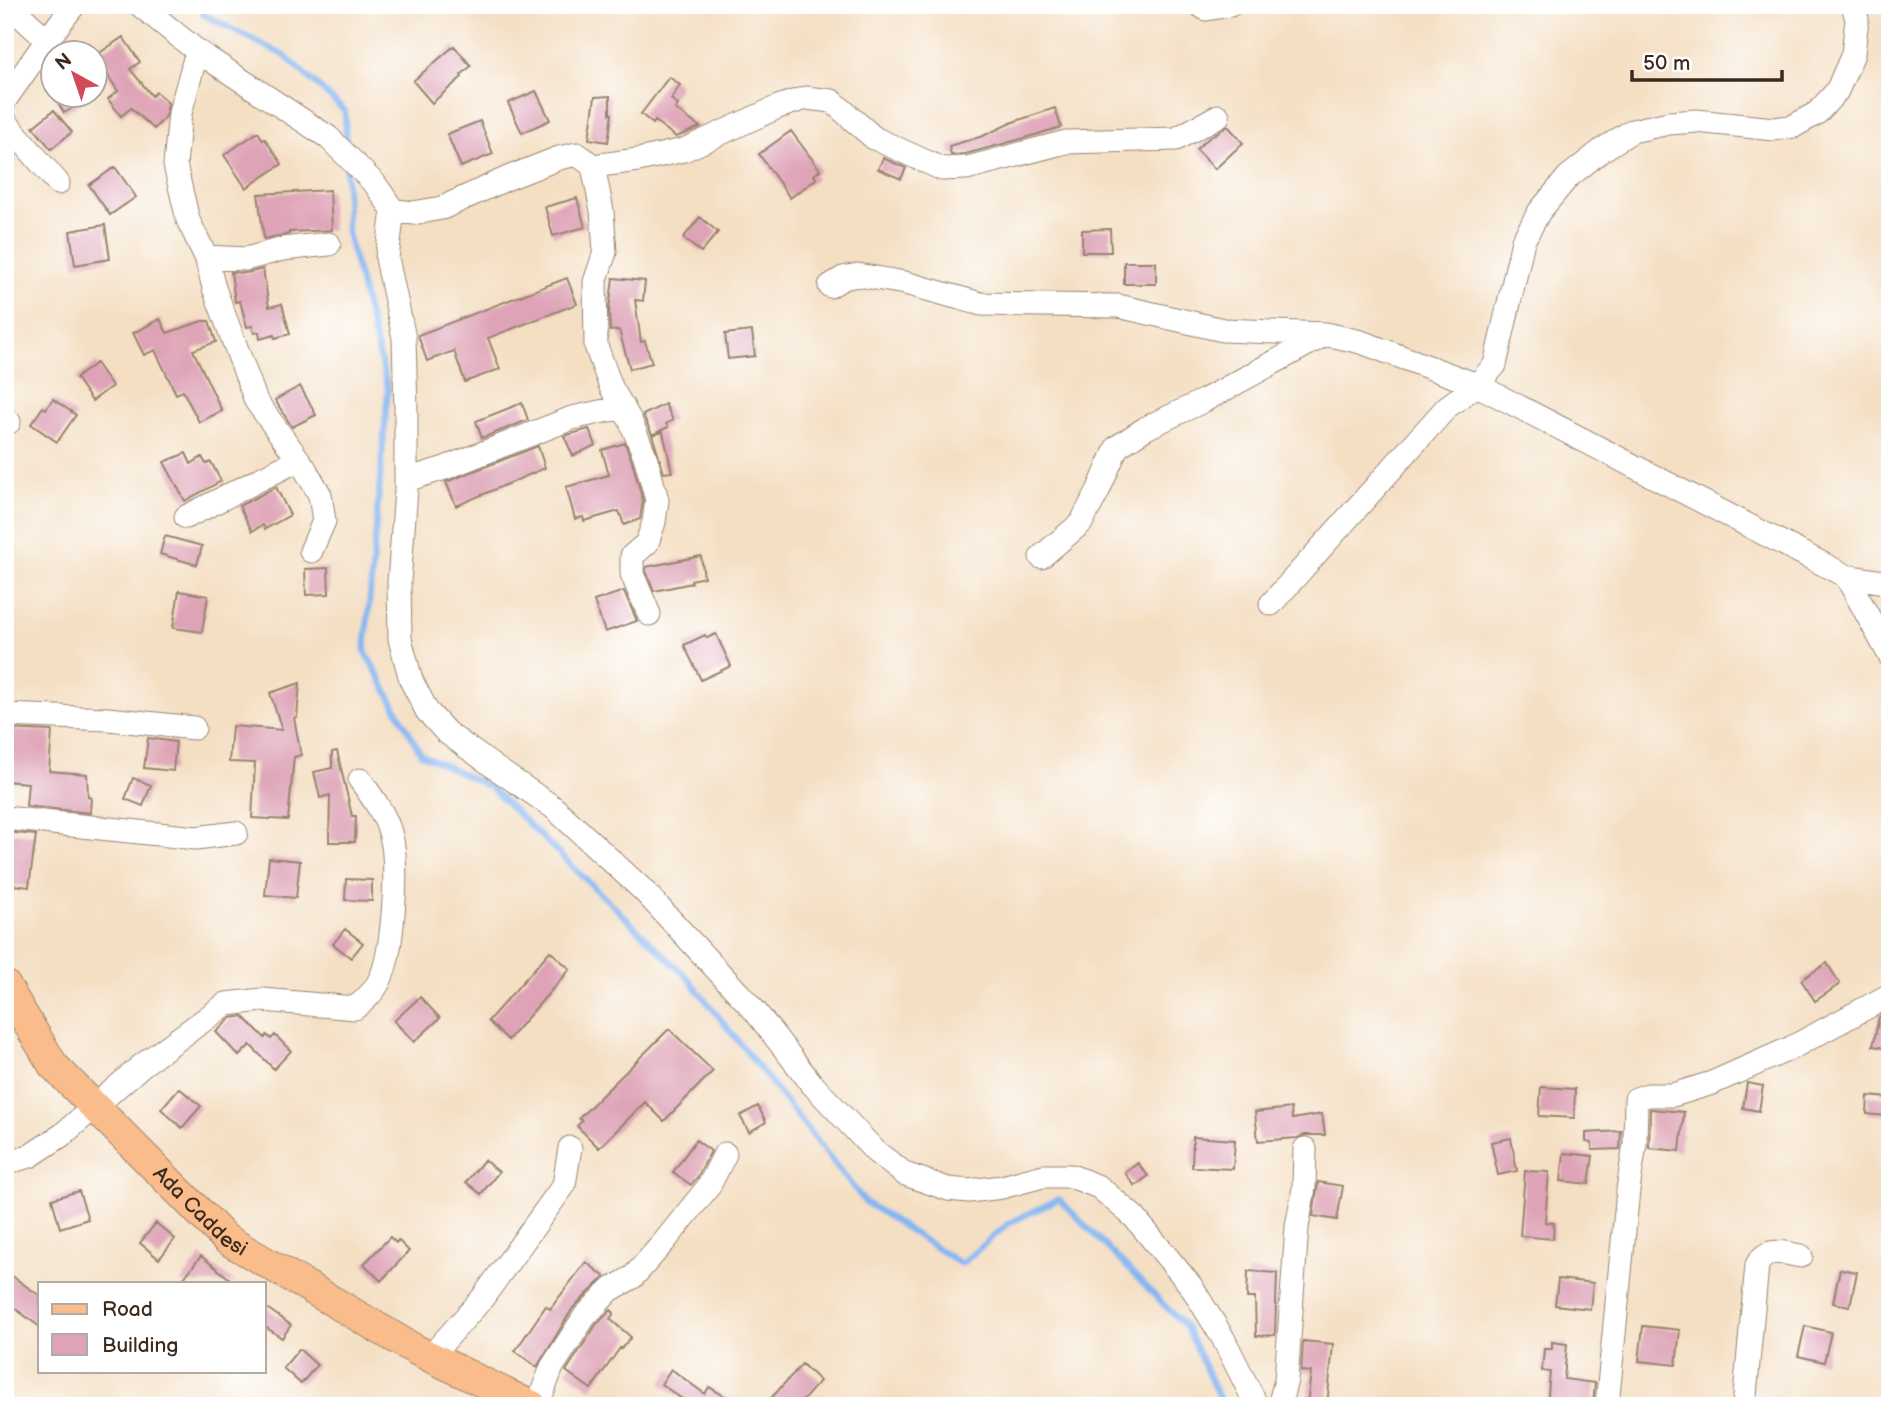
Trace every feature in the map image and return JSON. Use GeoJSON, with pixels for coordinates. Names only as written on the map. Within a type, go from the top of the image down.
{"type":"FeatureCollection","features":[{"type":"Feature","properties":{"kind":"main road","name":"Ada Caddesi"},"geometry":{"type":"LineString","coordinates":[[5,985],[53,1065],[226,1239],[430,1357],[534,1406]]}},
{"type":"Feature","properties":{"kind":"street"},"geometry":{"type":"LineString","coordinates":[[9,5],[45,38]]}},
{"type":"Feature","properties":{"kind":"street"},"geometry":{"type":"LineString","coordinates":[[49,38],[74,5]]}},
{"type":"Feature","properties":{"kind":"street"},"geometry":{"type":"LineString","coordinates":[[140,5],[197,51],[328,137],[375,184],[393,210],[387,258],[404,338],[406,410],[406,480],[399,582],[400,639],[411,680],[427,711],[446,732],[553,807],[643,890],[755,1012],[812,1084],[876,1152],[905,1174],[948,1189],[969,1191],[1043,1176],[1071,1176],[1100,1187],[1135,1217],[1191,1286],[1223,1338],[1257,1406]]}},
{"type":"Feature","properties":{"kind":"street"},"geometry":{"type":"LineString","coordinates":[[1200,5],[1206,9],[1230,5]]}},
{"type":"Feature","properties":{"kind":"street"},"geometry":{"type":"LineString","coordinates":[[1271,604],[1447,407],[1477,385],[1495,365],[1523,241],[1539,212],[1568,177],[1601,150],[1632,131],[1669,122],[1696,121],[1774,129],[1794,126],[1817,113],[1837,91],[1853,54],[1857,19],[1853,5]]}},
{"type":"Feature","properties":{"kind":"street"},"geometry":{"type":"LineString","coordinates":[[197,51],[180,113],[175,165],[188,220],[206,257],[214,288],[256,401],[320,495],[324,521],[311,551]]}},
{"type":"Feature","properties":{"kind":"street"},"geometry":{"type":"LineString","coordinates":[[5,100],[38,53]]}},
{"type":"Feature","properties":{"kind":"street"},"geometry":{"type":"LineString","coordinates":[[593,166],[684,150],[778,107],[806,98],[832,100],[874,138],[942,169],[967,168],[1066,142],[1176,139],[1219,116]]}},
{"type":"Feature","properties":{"kind":"street"},"geometry":{"type":"LineString","coordinates":[[5,121],[58,183]]}},
{"type":"Feature","properties":{"kind":"street"},"geometry":{"type":"LineString","coordinates":[[393,210],[413,213],[442,208],[508,178],[559,158],[577,154],[593,166],[602,211],[605,252],[595,282],[596,346],[611,387],[630,420],[645,456],[657,500],[647,543],[632,556],[632,574],[649,614]]}},
{"type":"Feature","properties":{"kind":"street"},"geometry":{"type":"LineString","coordinates":[[206,257],[246,259],[283,249],[329,244]]}},
{"type":"Feature","properties":{"kind":"street"},"geometry":{"type":"LineString","coordinates":[[830,286],[843,278],[858,275],[905,283],[981,303],[1118,306],[1223,330],[1326,334],[1361,342],[1477,385],[1846,576],[1890,583]]}},
{"type":"Feature","properties":{"kind":"street"},"geometry":{"type":"LineString","coordinates":[[1041,557],[1081,523],[1117,447],[1146,428],[1205,400],[1326,334]]}},
{"type":"Feature","properties":{"kind":"street"},"geometry":{"type":"LineString","coordinates":[[406,480],[445,468],[572,418],[623,407]]}},
{"type":"Feature","properties":{"kind":"street"},"geometry":{"type":"LineString","coordinates":[[186,517],[298,460]]}},
{"type":"Feature","properties":{"kind":"street"},"geometry":{"type":"LineString","coordinates":[[1846,576],[1890,656]]}},
{"type":"Feature","properties":{"kind":"street"},"geometry":{"type":"LineString","coordinates":[[5,715],[108,719],[194,728]]}},
{"type":"Feature","properties":{"kind":"street"},"geometry":{"type":"LineString","coordinates":[[5,1163],[30,1156],[62,1135],[141,1066],[226,1004],[263,1000],[355,1008],[365,1001],[382,975],[391,938],[395,869],[391,835],[374,800],[360,780]]}},
{"type":"Feature","properties":{"kind":"street"},"geometry":{"type":"LineString","coordinates":[[5,818],[196,838],[236,833]]}},
{"type":"Feature","properties":{"kind":"street"},"geometry":{"type":"LineString","coordinates":[[1606,1406],[1635,1144],[1636,1099],[1648,1095],[1673,1096],[1712,1083],[1791,1048],[1890,995]]}},
{"type":"Feature","properties":{"kind":"street"},"geometry":{"type":"LineString","coordinates":[[430,1357],[481,1300],[565,1185],[570,1148]]}},
{"type":"Feature","properties":{"kind":"street"},"geometry":{"type":"LineString","coordinates":[[1279,1406],[1286,1380],[1297,1227],[1304,1188],[1305,1149]]}},
{"type":"Feature","properties":{"kind":"street"},"geometry":{"type":"LineString","coordinates":[[534,1406],[552,1367],[585,1316],[610,1290],[634,1277],[709,1186],[725,1154]]}},
{"type":"Feature","properties":{"kind":"street"},"geometry":{"type":"LineString","coordinates":[[1744,1406],[1757,1265],[1761,1257],[1770,1252],[1801,1255]]}},
{"type":"Feature","properties":{"kind":"building"},"geometry":{"type":"Polygon","coordinates":[[[123,37],[140,62],[130,69],[152,96],[156,92],[168,103],[166,116],[154,129],[131,108],[121,116],[108,99],[118,91],[108,76],[108,47],[123,37]]]}},
{"type":"Feature","properties":{"kind":"building"},"geometry":{"type":"Polygon","coordinates":[[[454,46],[471,66],[432,103],[413,81],[454,46]]]}},
{"type":"Feature","properties":{"kind":"building"},"geometry":{"type":"Polygon","coordinates":[[[669,77],[680,85],[671,99],[678,105],[675,109],[700,127],[676,137],[641,114],[669,77]]]}},
{"type":"Feature","properties":{"kind":"building"},"geometry":{"type":"Polygon","coordinates":[[[536,91],[550,120],[522,133],[508,103],[536,91]]]}},
{"type":"Feature","properties":{"kind":"building"},"geometry":{"type":"Polygon","coordinates":[[[610,96],[612,114],[608,142],[589,139],[595,97],[610,96]]]}},
{"type":"Feature","properties":{"kind":"building"},"geometry":{"type":"Polygon","coordinates":[[[1055,108],[1061,127],[965,154],[951,155],[949,146],[1055,108]]]}},
{"type":"Feature","properties":{"kind":"building"},"geometry":{"type":"Polygon","coordinates":[[[54,110],[72,132],[51,149],[33,127],[54,110]]]}},
{"type":"Feature","properties":{"kind":"building"},"geometry":{"type":"Polygon","coordinates":[[[480,121],[493,154],[461,167],[447,134],[480,121]]]}},
{"type":"Feature","properties":{"kind":"building"},"geometry":{"type":"Polygon","coordinates":[[[1228,126],[1243,143],[1215,169],[1196,149],[1228,126]]]}},
{"type":"Feature","properties":{"kind":"building"},"geometry":{"type":"Polygon","coordinates":[[[791,131],[820,170],[814,175],[816,179],[790,198],[759,154],[791,131]]]}},
{"type":"Feature","properties":{"kind":"building"},"geometry":{"type":"Polygon","coordinates":[[[258,132],[282,164],[246,188],[224,155],[258,132]]]}},
{"type":"Feature","properties":{"kind":"building"},"geometry":{"type":"Polygon","coordinates":[[[883,158],[906,168],[901,179],[878,169],[883,158]]]}},
{"type":"Feature","properties":{"kind":"building"},"geometry":{"type":"Polygon","coordinates":[[[115,167],[136,197],[110,215],[89,185],[115,167]]]}},
{"type":"Feature","properties":{"kind":"building"},"geometry":{"type":"Polygon","coordinates":[[[330,190],[332,230],[289,232],[264,239],[258,194],[330,190]]]}},
{"type":"Feature","properties":{"kind":"building"},"geometry":{"type":"Polygon","coordinates":[[[577,198],[585,227],[553,236],[545,207],[577,198]]]}},
{"type":"Feature","properties":{"kind":"building"},"geometry":{"type":"Polygon","coordinates":[[[700,217],[718,232],[701,252],[683,238],[700,217]]]}},
{"type":"Feature","properties":{"kind":"building"},"geometry":{"type":"Polygon","coordinates":[[[105,225],[110,259],[75,265],[70,231],[105,225]]]}},
{"type":"Feature","properties":{"kind":"building"},"geometry":{"type":"Polygon","coordinates":[[[1110,229],[1111,252],[1082,252],[1082,230],[1110,229]]]}},
{"type":"Feature","properties":{"kind":"building"},"geometry":{"type":"Polygon","coordinates":[[[1124,262],[1156,262],[1156,284],[1124,284],[1124,262]]]}},
{"type":"Feature","properties":{"kind":"building"},"geometry":{"type":"Polygon","coordinates":[[[263,269],[269,307],[282,304],[290,334],[260,339],[259,332],[254,333],[252,326],[247,327],[240,301],[235,302],[231,272],[246,273],[263,269]]]}},
{"type":"Feature","properties":{"kind":"building"},"geometry":{"type":"Polygon","coordinates":[[[567,278],[577,304],[488,338],[500,369],[465,382],[454,351],[427,361],[418,335],[567,278]]]}},
{"type":"Feature","properties":{"kind":"building"},"geometry":{"type":"Polygon","coordinates":[[[613,278],[645,281],[643,301],[635,300],[641,342],[645,341],[652,363],[630,369],[619,330],[610,331],[609,309],[613,278]]]}},
{"type":"Feature","properties":{"kind":"building"},"geometry":{"type":"Polygon","coordinates":[[[160,319],[167,333],[209,321],[216,342],[193,350],[222,411],[199,422],[183,391],[176,394],[155,350],[144,355],[133,333],[160,319]]]}},
{"type":"Feature","properties":{"kind":"building"},"geometry":{"type":"Polygon","coordinates":[[[752,331],[755,356],[728,359],[725,334],[752,331]]]}},
{"type":"Feature","properties":{"kind":"building"},"geometry":{"type":"Polygon","coordinates":[[[96,363],[112,386],[92,401],[76,378],[96,363]]]}},
{"type":"Feature","properties":{"kind":"building"},"geometry":{"type":"Polygon","coordinates":[[[300,386],[316,415],[292,427],[275,400],[300,386]]]}},
{"type":"Feature","properties":{"kind":"building"},"geometry":{"type":"Polygon","coordinates":[[[53,399],[76,415],[57,442],[31,424],[43,407],[46,409],[53,399]]]}},
{"type":"Feature","properties":{"kind":"building"},"geometry":{"type":"Polygon","coordinates":[[[522,403],[528,420],[482,438],[476,421],[522,403]]]}},
{"type":"Feature","properties":{"kind":"building"},"geometry":{"type":"Polygon","coordinates":[[[665,404],[673,420],[666,424],[668,427],[652,435],[643,415],[665,404]]]}},
{"type":"Feature","properties":{"kind":"building"},"geometry":{"type":"Polygon","coordinates":[[[589,429],[596,445],[573,456],[564,436],[589,429]]]}},
{"type":"Feature","properties":{"kind":"building"},"geometry":{"type":"Polygon","coordinates":[[[663,432],[672,472],[664,473],[652,435],[663,432]]]}},
{"type":"Feature","properties":{"kind":"building"},"geometry":{"type":"Polygon","coordinates":[[[625,443],[643,501],[640,519],[624,525],[619,511],[584,521],[583,517],[575,519],[566,487],[609,475],[602,450],[625,443]]]}},
{"type":"Feature","properties":{"kind":"building"},"geometry":{"type":"Polygon","coordinates":[[[538,446],[545,468],[456,506],[446,482],[538,446]]]}},
{"type":"Feature","properties":{"kind":"building"},"geometry":{"type":"Polygon","coordinates":[[[186,453],[191,464],[202,457],[206,464],[211,462],[221,481],[185,501],[164,462],[186,453]]]}},
{"type":"Feature","properties":{"kind":"building"},"geometry":{"type":"Polygon","coordinates":[[[276,487],[290,515],[265,529],[263,525],[252,531],[239,506],[276,487]]]}},
{"type":"Feature","properties":{"kind":"building"},"geometry":{"type":"Polygon","coordinates":[[[165,536],[202,546],[197,565],[160,554],[165,536]]]}},
{"type":"Feature","properties":{"kind":"building"},"geometry":{"type":"Polygon","coordinates":[[[701,556],[704,577],[691,580],[692,583],[654,591],[646,567],[701,556]]]}},
{"type":"Feature","properties":{"kind":"building"},"geometry":{"type":"Polygon","coordinates":[[[328,568],[329,594],[306,595],[305,569],[328,568]]]}},
{"type":"Feature","properties":{"kind":"building"},"geometry":{"type":"Polygon","coordinates":[[[179,591],[208,596],[202,632],[173,628],[179,591]]]}},
{"type":"Feature","properties":{"kind":"building"},"geometry":{"type":"Polygon","coordinates":[[[624,591],[637,621],[605,632],[594,601],[624,591]]]}},
{"type":"Feature","properties":{"kind":"building"},"geometry":{"type":"Polygon","coordinates":[[[716,634],[731,666],[701,680],[684,645],[705,635],[707,638],[716,634]]]}},
{"type":"Feature","properties":{"kind":"building"},"geometry":{"type":"Polygon","coordinates":[[[300,683],[297,717],[294,718],[301,755],[294,757],[288,820],[252,818],[255,763],[229,762],[232,726],[282,730],[270,693],[300,683]]]}},
{"type":"Feature","properties":{"kind":"building"},"geometry":{"type":"Polygon","coordinates":[[[5,729],[52,731],[49,771],[87,774],[88,797],[91,797],[90,813],[26,806],[28,783],[5,781],[5,729]]]}},
{"type":"Feature","properties":{"kind":"building"},"geometry":{"type":"Polygon","coordinates":[[[148,738],[176,742],[173,771],[144,768],[148,738]]]}},
{"type":"Feature","properties":{"kind":"building"},"geometry":{"type":"Polygon","coordinates":[[[337,751],[352,816],[356,816],[355,842],[329,842],[330,795],[320,798],[314,772],[332,768],[332,752],[337,751]]]}},
{"type":"Feature","properties":{"kind":"building"},"geometry":{"type":"Polygon","coordinates":[[[133,778],[151,785],[143,806],[125,799],[133,778]]]}},
{"type":"Feature","properties":{"kind":"building"},"geometry":{"type":"Polygon","coordinates":[[[5,832],[36,835],[29,887],[5,884],[5,832]]]}},
{"type":"Feature","properties":{"kind":"building"},"geometry":{"type":"Polygon","coordinates":[[[269,858],[300,861],[296,898],[265,895],[269,858]]]}},
{"type":"Feature","properties":{"kind":"building"},"geometry":{"type":"Polygon","coordinates":[[[346,879],[372,880],[372,901],[345,900],[346,879]]]}},
{"type":"Feature","properties":{"kind":"building"},"geometry":{"type":"Polygon","coordinates":[[[345,929],[363,943],[351,958],[333,944],[345,929]]]}},
{"type":"Feature","properties":{"kind":"building"},"geometry":{"type":"Polygon","coordinates":[[[550,951],[570,969],[508,1040],[488,1021],[550,951]]]}},
{"type":"Feature","properties":{"kind":"building"},"geometry":{"type":"Polygon","coordinates":[[[1827,963],[1840,984],[1815,1001],[1801,980],[1827,963]]]}},
{"type":"Feature","properties":{"kind":"building"},"geometry":{"type":"Polygon","coordinates":[[[420,997],[440,1018],[414,1042],[394,1021],[420,997]]]}},
{"type":"Feature","properties":{"kind":"building"},"geometry":{"type":"Polygon","coordinates":[[[1890,1011],[1890,1049],[1873,1046],[1879,1017],[1890,1011]]]}},
{"type":"Feature","properties":{"kind":"building"},"geometry":{"type":"Polygon","coordinates":[[[243,1016],[265,1038],[267,1035],[271,1039],[275,1035],[291,1051],[274,1069],[250,1045],[239,1056],[216,1032],[231,1018],[243,1016]]]}},
{"type":"Feature","properties":{"kind":"building"},"geometry":{"type":"Polygon","coordinates":[[[669,1029],[713,1071],[664,1121],[645,1102],[599,1148],[577,1126],[582,1121],[579,1118],[669,1029]]]}},
{"type":"Feature","properties":{"kind":"building"},"geometry":{"type":"Polygon","coordinates":[[[1747,1083],[1763,1086],[1759,1111],[1743,1108],[1747,1083]]]}},
{"type":"Feature","properties":{"kind":"building"},"geometry":{"type":"Polygon","coordinates":[[[1541,1087],[1575,1089],[1574,1118],[1539,1116],[1541,1087]]]}},
{"type":"Feature","properties":{"kind":"building"},"geometry":{"type":"Polygon","coordinates":[[[179,1088],[201,1106],[182,1128],[161,1109],[179,1088]]]}},
{"type":"Feature","properties":{"kind":"building"},"geometry":{"type":"Polygon","coordinates":[[[1868,1096],[1889,1098],[1887,1116],[1867,1114],[1868,1096]]]}},
{"type":"Feature","properties":{"kind":"building"},"geometry":{"type":"Polygon","coordinates":[[[758,1106],[766,1122],[749,1132],[740,1116],[758,1106]]]}},
{"type":"Feature","properties":{"kind":"building"},"geometry":{"type":"Polygon","coordinates":[[[1291,1108],[1292,1119],[1322,1114],[1325,1135],[1258,1141],[1255,1112],[1291,1108]]]}},
{"type":"Feature","properties":{"kind":"building"},"geometry":{"type":"Polygon","coordinates":[[[1650,1109],[1684,1112],[1680,1151],[1649,1148],[1650,1109]]]}},
{"type":"Feature","properties":{"kind":"building"},"geometry":{"type":"Polygon","coordinates":[[[1621,1131],[1620,1149],[1592,1150],[1592,1143],[1586,1142],[1586,1133],[1621,1131]]]}},
{"type":"Feature","properties":{"kind":"building"},"geometry":{"type":"Polygon","coordinates":[[[1193,1137],[1235,1140],[1233,1169],[1192,1167],[1193,1137]]]}},
{"type":"Feature","properties":{"kind":"building"},"geometry":{"type":"Polygon","coordinates":[[[1511,1138],[1517,1171],[1498,1175],[1491,1142],[1511,1138]]]}},
{"type":"Feature","properties":{"kind":"building"},"geometry":{"type":"Polygon","coordinates":[[[696,1140],[711,1151],[691,1185],[673,1172],[696,1140]]]}},
{"type":"Feature","properties":{"kind":"building"},"geometry":{"type":"Polygon","coordinates":[[[1564,1153],[1593,1156],[1589,1184],[1561,1181],[1564,1153]]]}},
{"type":"Feature","properties":{"kind":"building"},"geometry":{"type":"Polygon","coordinates":[[[484,1160],[499,1172],[481,1194],[466,1182],[484,1160]]]}},
{"type":"Feature","properties":{"kind":"building"},"geometry":{"type":"Polygon","coordinates":[[[1138,1163],[1148,1176],[1135,1186],[1125,1173],[1138,1163]]]}},
{"type":"Feature","properties":{"kind":"building"},"geometry":{"type":"Polygon","coordinates":[[[1525,1171],[1549,1172],[1545,1222],[1554,1223],[1553,1239],[1520,1236],[1525,1171]]]}},
{"type":"Feature","properties":{"kind":"building"},"geometry":{"type":"Polygon","coordinates":[[[1318,1182],[1343,1186],[1337,1220],[1313,1216],[1318,1182]]]}},
{"type":"Feature","properties":{"kind":"building"},"geometry":{"type":"Polygon","coordinates":[[[79,1191],[88,1219],[60,1228],[52,1199],[79,1191]]]}},
{"type":"Feature","properties":{"kind":"building"},"geometry":{"type":"Polygon","coordinates":[[[156,1223],[175,1239],[159,1259],[140,1243],[156,1223]]]}},
{"type":"Feature","properties":{"kind":"building"},"geometry":{"type":"Polygon","coordinates":[[[390,1237],[396,1243],[398,1240],[409,1251],[381,1281],[364,1264],[390,1237]]]}},
{"type":"Feature","properties":{"kind":"building"},"geometry":{"type":"Polygon","coordinates":[[[201,1256],[234,1282],[181,1282],[201,1256]]]}},
{"type":"Feature","properties":{"kind":"building"},"geometry":{"type":"Polygon","coordinates":[[[586,1262],[605,1277],[573,1308],[537,1367],[515,1351],[546,1306],[550,1309],[586,1262]]]}},
{"type":"Feature","properties":{"kind":"building"},"geometry":{"type":"Polygon","coordinates":[[[1840,1269],[1857,1272],[1850,1306],[1833,1303],[1840,1269]]]}},
{"type":"Feature","properties":{"kind":"building"},"geometry":{"type":"Polygon","coordinates":[[[5,1271],[38,1295],[38,1326],[5,1301],[5,1271]]]}},
{"type":"Feature","properties":{"kind":"building"},"geometry":{"type":"Polygon","coordinates":[[[1248,1271],[1277,1273],[1275,1335],[1256,1336],[1255,1298],[1247,1298],[1248,1271]]]}},
{"type":"Feature","properties":{"kind":"building"},"geometry":{"type":"Polygon","coordinates":[[[1558,1279],[1593,1283],[1590,1309],[1555,1305],[1558,1279]]]}},
{"type":"Feature","properties":{"kind":"building"},"geometry":{"type":"Polygon","coordinates":[[[266,1307],[291,1325],[282,1338],[266,1327],[266,1307]]]}},
{"type":"Feature","properties":{"kind":"building"},"geometry":{"type":"Polygon","coordinates":[[[611,1310],[614,1313],[610,1319],[631,1337],[591,1389],[566,1371],[596,1325],[611,1310]]]}},
{"type":"Feature","properties":{"kind":"building"},"geometry":{"type":"Polygon","coordinates":[[[1643,1326],[1680,1330],[1676,1365],[1639,1361],[1643,1326]]]}},
{"type":"Feature","properties":{"kind":"building"},"geometry":{"type":"Polygon","coordinates":[[[1805,1326],[1831,1332],[1824,1362],[1798,1356],[1805,1326]]]}},
{"type":"Feature","properties":{"kind":"building"},"geometry":{"type":"Polygon","coordinates":[[[1303,1341],[1333,1344],[1327,1406],[1307,1406],[1311,1372],[1301,1371],[1303,1341]]]}},
{"type":"Feature","properties":{"kind":"building"},"geometry":{"type":"Polygon","coordinates":[[[1552,1342],[1567,1344],[1564,1379],[1595,1383],[1593,1406],[1547,1406],[1550,1372],[1542,1371],[1544,1349],[1552,1349],[1552,1342]]]}},
{"type":"Feature","properties":{"kind":"building"},"geometry":{"type":"Polygon","coordinates":[[[299,1349],[317,1365],[301,1384],[283,1368],[299,1349]]]}},
{"type":"Feature","properties":{"kind":"building"},"geometry":{"type":"Polygon","coordinates":[[[802,1364],[820,1381],[798,1406],[764,1406],[802,1364]]]}},
{"type":"Feature","properties":{"kind":"building"},"geometry":{"type":"Polygon","coordinates":[[[671,1369],[705,1394],[709,1387],[741,1406],[692,1406],[661,1384],[671,1369]]]}},
{"type":"Feature","properties":{"kind":"waterway"},"geometry":{"type":"LineString","coordinates":[[201,5],[204,15],[285,56],[345,111],[346,146]]}},
{"type":"Feature","properties":{"kind":"waterway"},"geometry":{"type":"LineString","coordinates":[[346,164],[347,232],[388,389],[365,651],[421,754],[490,787],[689,979],[865,1202],[961,1264],[1009,1223],[1059,1199],[1186,1327],[1223,1406]]}}]}
